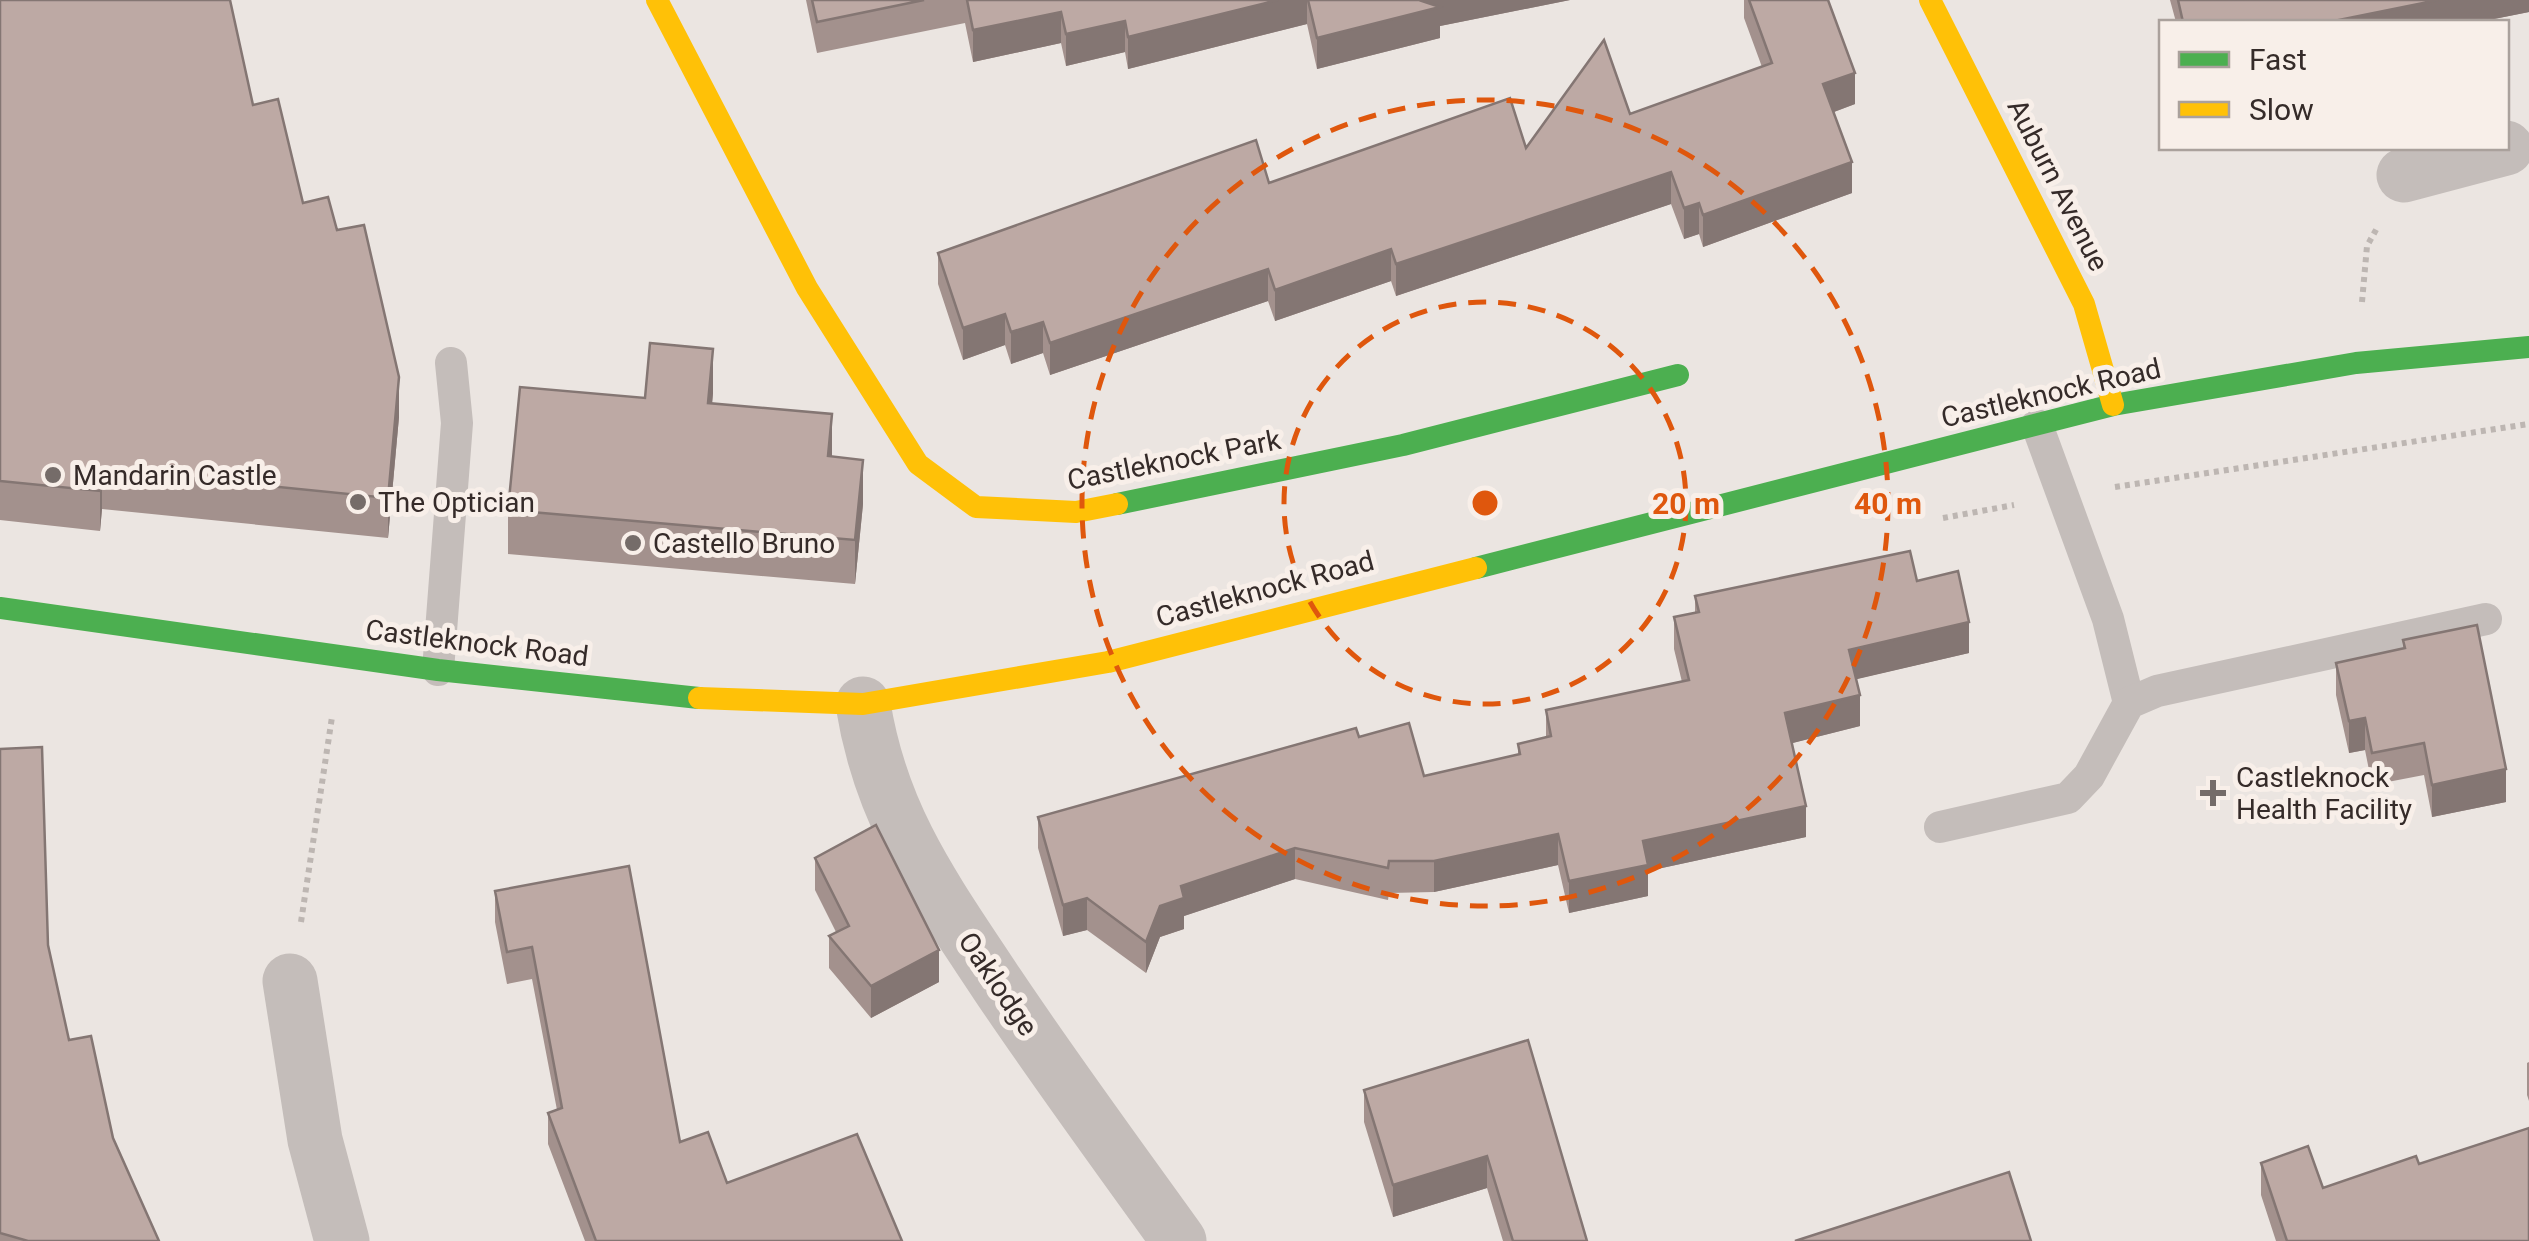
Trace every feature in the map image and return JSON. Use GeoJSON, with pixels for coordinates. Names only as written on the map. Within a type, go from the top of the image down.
{"type":"FeatureCollection","features":[{"type":"Feature","properties":{"kind":"main road","name":"Castleknock Park"},"geometry":{"type":"LineString","coordinates":[[657,0],[807,288],[890,426],[918,464],[976,507],[1076,512],[1402,445],[1678,375]]}},
{"type":"Feature","properties":{"kind":"main road","name":"Auburn Avenue"},"geometry":{"type":"LineString","coordinates":[[1930,0],[2084,304],[2113,405]]}},
{"type":"Feature","properties":{"kind":"main road","name":"Castleknock Road"},"geometry":{"type":"LineString","coordinates":[[0,608],[438,670],[669,696],[863,704],[1108,662],[2113,405],[2356,364],[2529,347]]}},
{"type":"Feature","properties":{"kind":"street"},"geometry":{"type":"LineString","coordinates":[[2404,175],[2495,150]]}},
{"type":"Feature","properties":{"kind":"street","name":"Oaklodge"},"geometry":{"type":"LineString","coordinates":[[863,704],[872,761],[893,815],[923,871],[1017,1013],[1180,1241]]}},
{"type":"Feature","properties":{"kind":"street"},"geometry":{"type":"LineString","coordinates":[[290,980],[315,1140],[342,1241]]}},
{"type":"Feature","properties":{"kind":"lane"},"geometry":{"type":"LineString","coordinates":[[438,670],[457,424],[451,363]]}},
{"type":"Feature","properties":{"kind":"lane"},"geometry":{"type":"LineString","coordinates":[[2037,425],[2108,619],[2129,703]]}},
{"type":"Feature","properties":{"kind":"lane"},"geometry":{"type":"LineString","coordinates":[[1940,827],[2068,798],[2089,776],[2129,703],[2188,682],[2486,619]]}},
{"type":"Feature","properties":{"kind":"path"},"geometry":{"type":"LineString","coordinates":[[2356,364],[2367,246],[2404,175]]}},
{"type":"Feature","properties":{"kind":"path"},"geometry":{"type":"LineString","coordinates":[[1926,521],[2529,424]]}},
{"type":"Feature","properties":{"kind":"path"},"geometry":{"type":"LineString","coordinates":[[290,980],[321,812],[340,656]]}},
{"type":"Feature","properties":{"kind":"building"},"geometry":{"type":"Polygon","coordinates":[[[0,0],[230,0],[253,105],[278,99],[303,203],[328,197],[337,230],[364,225],[399,377],[388,498],[102,469],[100,491],[0,481],[0,0]]]}},
{"type":"Feature","properties":{"kind":"building"},"geometry":{"type":"Polygon","coordinates":[[[812,0],[924,0],[817,22],[812,0]]]}},
{"type":"Feature","properties":{"kind":"building"},"geometry":{"type":"Polygon","coordinates":[[[967,0],[1278,0],[1128,37],[1125,21],[1066,34],[1061,12],[973,30],[967,0]]]}},
{"type":"Feature","properties":{"kind":"building"},"geometry":{"type":"Polygon","coordinates":[[[1308,0],[1419,0],[1440,7],[1317,38],[1308,0]]]}},
{"type":"Feature","properties":{"kind":"building"},"geometry":{"type":"Polygon","coordinates":[[[1749,0],[1828,0],[1855,73],[1823,84],[1852,162],[1703,215],[1699,203],[1684,208],[1671,172],[1396,264],[1391,249],[1275,290],[1268,269],[1050,343],[1043,322],[1011,332],[1005,314],[963,328],[938,253],[1256,140],[1269,183],[1510,98],[1526,148],[1604,40],[1630,114],[1772,63],[1749,0]]]}},
{"type":"Feature","properties":{"kind":"building"},"geometry":{"type":"Polygon","coordinates":[[[2178,0],[2438,0],[2339,20],[2183,20],[2178,0]]]}},
{"type":"Feature","properties":{"kind":"building"},"geometry":{"type":"Polygon","coordinates":[[[650,343],[713,349],[708,403],[832,414],[828,456],[863,460],[855,540],[508,510],[520,387],[645,398],[650,343]]]}},
{"type":"Feature","properties":{"kind":"building"},"geometry":{"type":"Polygon","coordinates":[[[1910,551],[1917,581],[1958,571],[1969,622],[1849,650],[1860,695],[1785,713],[1806,806],[1643,841],[1648,865],[1569,881],[1558,834],[1434,861],[1389,861],[1388,868],[1295,848],[1181,886],[1184,898],[1160,906],[1146,942],[1087,898],[1063,905],[1038,817],[1356,728],[1359,737],[1409,723],[1424,776],[1520,754],[1518,744],[1551,736],[1546,710],[1689,680],[1674,617],[1699,612],[1695,596],[1910,551]]]}},
{"type":"Feature","properties":{"kind":"building"},"geometry":{"type":"Polygon","coordinates":[[[2477,625],[2506,769],[2432,785],[2424,743],[2372,753],[2365,718],[2349,721],[2336,663],[2405,648],[2403,640],[2477,625]]]}},
{"type":"Feature","properties":{"kind":"building"},"geometry":{"type":"Polygon","coordinates":[[[42,747],[48,945],[69,1040],[91,1036],[113,1138],[159,1241],[28,1241],[0,1233],[0,749],[42,747]]]}},
{"type":"Feature","properties":{"kind":"building"},"geometry":{"type":"Polygon","coordinates":[[[876,825],[939,950],[871,986],[829,936],[849,926],[815,858],[876,825]]]}},
{"type":"Feature","properties":{"kind":"building"},"geometry":{"type":"Polygon","coordinates":[[[629,866],[680,1142],[708,1132],[727,1183],[857,1134],[902,1241],[596,1241],[548,1113],[562,1108],[532,947],[507,952],[495,891],[629,866]]]}},
{"type":"Feature","properties":{"kind":"building"},"geometry":{"type":"Polygon","coordinates":[[[1528,1040],[1587,1241],[1513,1241],[1487,1156],[1393,1185],[1364,1090],[1528,1040]]]}},
{"type":"Feature","properties":{"kind":"building"},"geometry":{"type":"Polygon","coordinates":[[[2529,1128],[2529,1241],[2287,1241],[2261,1163],[2308,1146],[2323,1188],[2416,1156],[2419,1164],[2529,1128]]]}},
{"type":"Feature","properties":{"kind":"building"},"geometry":{"type":"Polygon","coordinates":[[[2009,1172],[2031,1241],[1795,1241],[2009,1172]]]}},
{"type":"Feature","properties":{"kind":"traffic: fast"},"geometry":{"type":"LineString","coordinates":[[1476,568],[2113,405],[2356,363],[2529,347]]}},
{"type":"Feature","properties":{"kind":"traffic: fast"},"geometry":{"type":"LineString","coordinates":[[1117,504],[1403,445],[1678,375]]}},
{"type":"Feature","properties":{"kind":"traffic: fast"},"geometry":{"type":"LineString","coordinates":[[0,608],[438,670],[699,698]]}},
{"type":"Feature","properties":{"kind":"traffic: slow"},"geometry":{"type":"LineString","coordinates":[[657,0],[807,288],[918,464],[976,507],[1076,512],[1117,504]]}},
{"type":"Feature","properties":{"kind":"traffic: slow"},"geometry":{"type":"LineString","coordinates":[[1930,0],[2084,304],[2113,405]]}},
{"type":"Feature","properties":{"kind":"traffic: slow"},"geometry":{"type":"LineString","coordinates":[[699,698],[863,704],[1108,662],[1476,568]]}},
{"type":"Feature","properties":{"kind":"place","name":"Mandarin Castle"},"geometry":{"type":"Point","coordinates":[53,475]}},
{"type":"Feature","properties":{"kind":"place","name":"The Optician"},"geometry":{"type":"Point","coordinates":[358,502]}},
{"type":"Feature","properties":{"kind":"place","name":"Castello Bruno"},"geometry":{"type":"Point","coordinates":[633,543]}},
{"type":"Feature","properties":{"kind":"place","name":"Castleknock Health Facility"},"geometry":{"type":"Point","coordinates":[2213,793]}}]}
